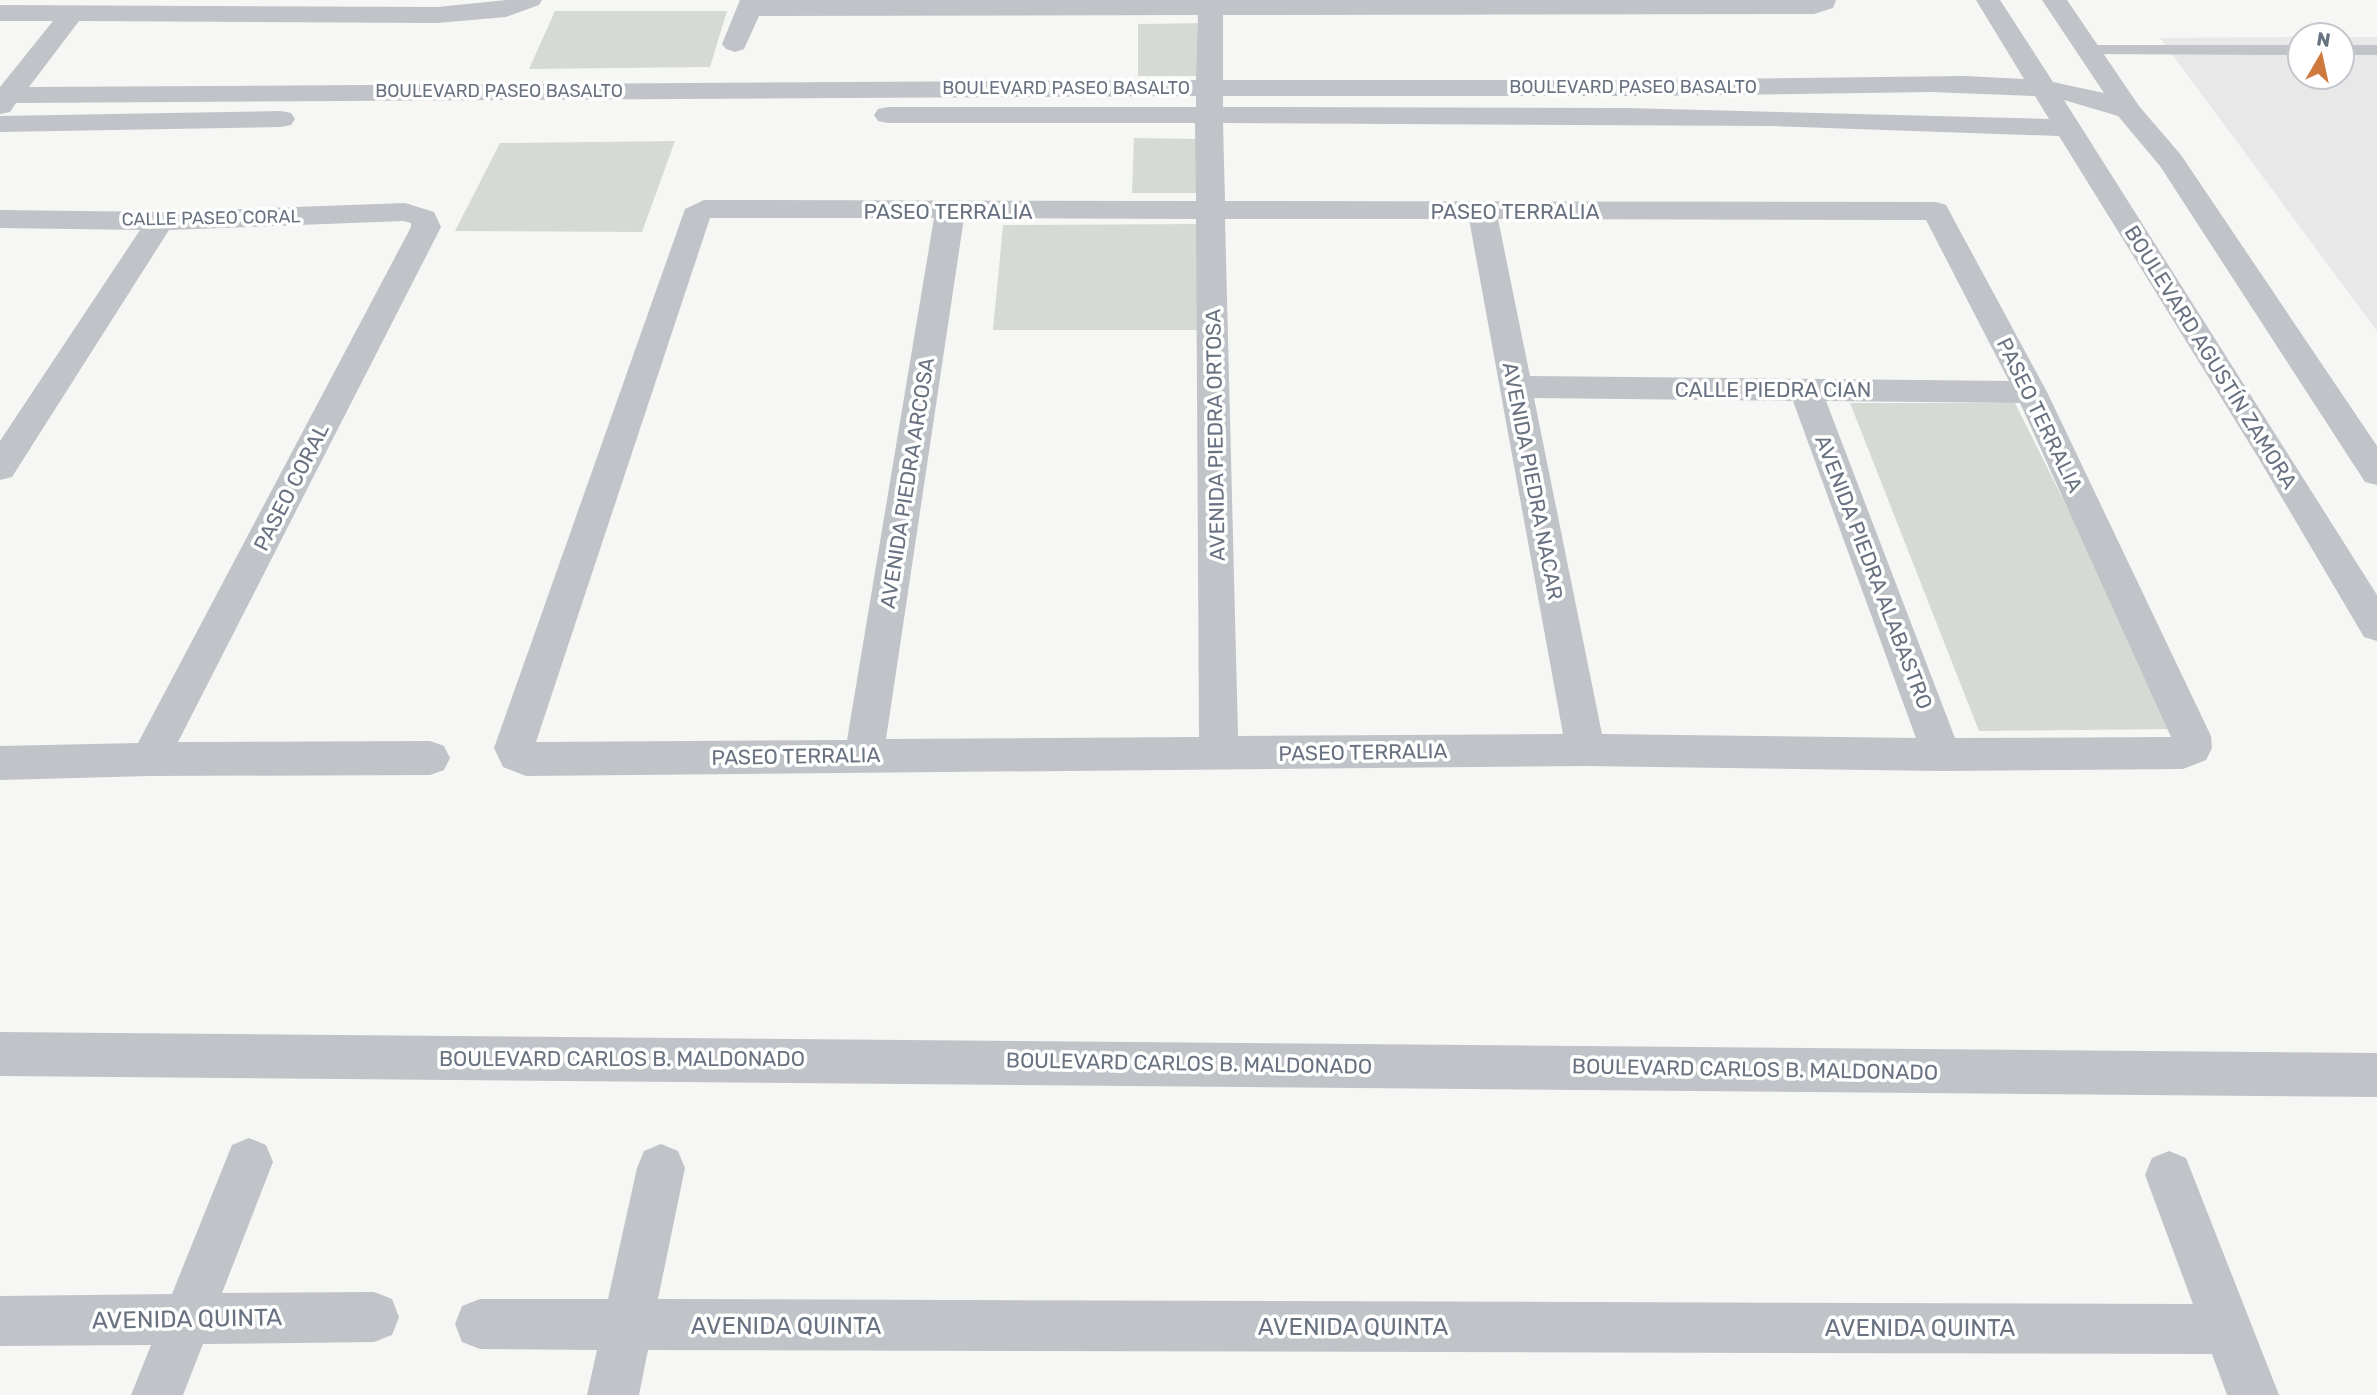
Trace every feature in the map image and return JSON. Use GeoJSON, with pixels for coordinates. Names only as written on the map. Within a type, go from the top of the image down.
{"type":"FeatureCollection","features":[{"type":"Feature","properties":{"kind":"street"},"geometry":{"type":"LineString","coordinates":[[735,44],[750,4],[1211,7],[1814,6],[1824,3],[1825,0]]}},
{"type":"Feature","properties":{"kind":"street","name":"BOULEVARD AGUSTÍN ZAMORA"},"geometry":{"type":"LineString","coordinates":[[1988,0],[2271,451],[2377,627]]}},
{"type":"Feature","properties":{"kind":"street"},"geometry":{"type":"LineString","coordinates":[[2054,0],[2128,110],[2179,172],[2371,454]]}},
{"type":"Feature","properties":{"kind":"street"},"geometry":{"type":"LineString","coordinates":[[0,13],[437,15],[489,12],[524,3]]}},
{"type":"Feature","properties":{"kind":"street","name":"AVENIDA PIEDRA ORTOSA"},"geometry":{"type":"LineString","coordinates":[[1211,7],[1209,117],[1220,754]]}},
{"type":"Feature","properties":{"kind":"street"},"geometry":{"type":"LineString","coordinates":[[3,99],[72,13]]}},
{"type":"Feature","properties":{"kind":"street","name":"BOULEVARD PASEO BASALTO"},"geometry":{"type":"LineString","coordinates":[[3,99],[1211,88],[1602,89],[1966,83],[2042,88],[2095,97],[2128,110]]}},
{"type":"Feature","properties":{"kind":"street","name":"BOULEVARD PASEO BASALTO"},"geometry":{"type":"LineString","coordinates":[[0,124],[758,115],[1651,117],[1924,121],[2068,128]]}},
{"type":"Feature","properties":{"kind":"street","name":"PASEO TERRALIA"},"geometry":{"type":"LineString","coordinates":[[704,209],[1212,211],[1936,211],[2031,391],[2191,736],[2192,748],[2183,753],[1942,755],[1586,750],[864,754],[526,759],[517,755],[514,748],[695,215],[704,209]]}},
{"type":"Feature","properties":{"kind":"street","name":"CALLE PASEO CORAL"},"geometry":{"type":"LineString","coordinates":[[0,219],[160,221],[405,212],[421,216]]}},
{"type":"Feature","properties":{"kind":"street","name":"AVENIDA PIEDRA ARCOSA"},"geometry":{"type":"LineString","coordinates":[[864,754],[950,212]]}},
{"type":"Feature","properties":{"kind":"street","name":"AVENIDA PIEDRA NACAR"},"geometry":{"type":"LineString","coordinates":[[1482,212],[1586,750]]}},
{"type":"Feature","properties":{"kind":"street","name":"PASEO CORAL"},"geometry":{"type":"LineString","coordinates":[[150,759],[426,228],[421,216]]}},
{"type":"Feature","properties":{"kind":"street"},"geometry":{"type":"LineString","coordinates":[[0,468],[160,221]]}},
{"type":"Feature","properties":{"kind":"street","name":"CALLE PIEDRA CIAN"},"geometry":{"type":"LineString","coordinates":[[1515,387],[2031,391]]}},
{"type":"Feature","properties":{"kind":"street","name":"AVENIDA PIEDRA ALABASTRO"},"geometry":{"type":"LineString","coordinates":[[1805,388],[1942,755]]}},
{"type":"Feature","properties":{"kind":"street"},"geometry":{"type":"LineString","coordinates":[[0,764],[150,759],[430,758]]}},
{"type":"Feature","properties":{"kind":"street","name":"BOULEVARD CARLOS B. MALDONADO"},"geometry":{"type":"LineString","coordinates":[[0,1054],[2377,1075]]}},
{"type":"Feature","properties":{"kind":"street"},"geometry":{"type":"LineString","coordinates":[[157,1395],[249,1162]]}},
{"type":"Feature","properties":{"kind":"street"},"geometry":{"type":"LineString","coordinates":[[613,1395],[661,1168]]}},
{"type":"Feature","properties":{"kind":"street"},"geometry":{"type":"LineString","coordinates":[[2169,1175],[2253,1395]]}},
{"type":"Feature","properties":{"kind":"street","name":"AVENIDA QUINTA"},"geometry":{"type":"LineString","coordinates":[[0,1321],[374,1317]]}},
{"type":"Feature","properties":{"kind":"street","name":"AVENIDA QUINTA"},"geometry":{"type":"LineString","coordinates":[[480,1324],[2227,1329]]}},
{"type":"Feature","properties":{"kind":"lane"},"geometry":{"type":"LineString","coordinates":[[2090,50],[2286,50]]}},
{"type":"Feature","properties":{"kind":"lane"},"geometry":{"type":"LineString","coordinates":[[2356,50],[2377,50]]}},
{"type":"Feature","properties":{"kind":"shaded area"},"geometry":{"type":"Polygon","coordinates":[[[555,11],[727,11],[710,67],[529,69],[555,11]]]}},
{"type":"Feature","properties":{"kind":"shaded area"},"geometry":{"type":"Polygon","coordinates":[[[1208,23],[1208,76],[1138,76],[1138,24],[1208,23]]]}},
{"type":"Feature","properties":{"kind":"shaded area"},"geometry":{"type":"Polygon","coordinates":[[[2286,37],[2286,91],[2356,91],[2356,37],[2377,37],[2377,331],[2160,38],[2286,37]]]}},
{"type":"Feature","properties":{"kind":"shaded area"},"geometry":{"type":"Polygon","coordinates":[[[1134,138],[1201,139],[1201,193],[1132,193],[1134,138]]]}},
{"type":"Feature","properties":{"kind":"shaded area"},"geometry":{"type":"Polygon","coordinates":[[[675,141],[642,232],[455,231],[500,143],[675,141]]]}},
{"type":"Feature","properties":{"kind":"shaded area"},"geometry":{"type":"Polygon","coordinates":[[[1198,224],[1200,330],[993,330],[1003,225],[1198,224]]]}},
{"type":"Feature","properties":{"kind":"shaded area"},"geometry":{"type":"Polygon","coordinates":[[[1850,403],[2015,403],[2178,729],[1979,731],[1850,403]]]}}]}
